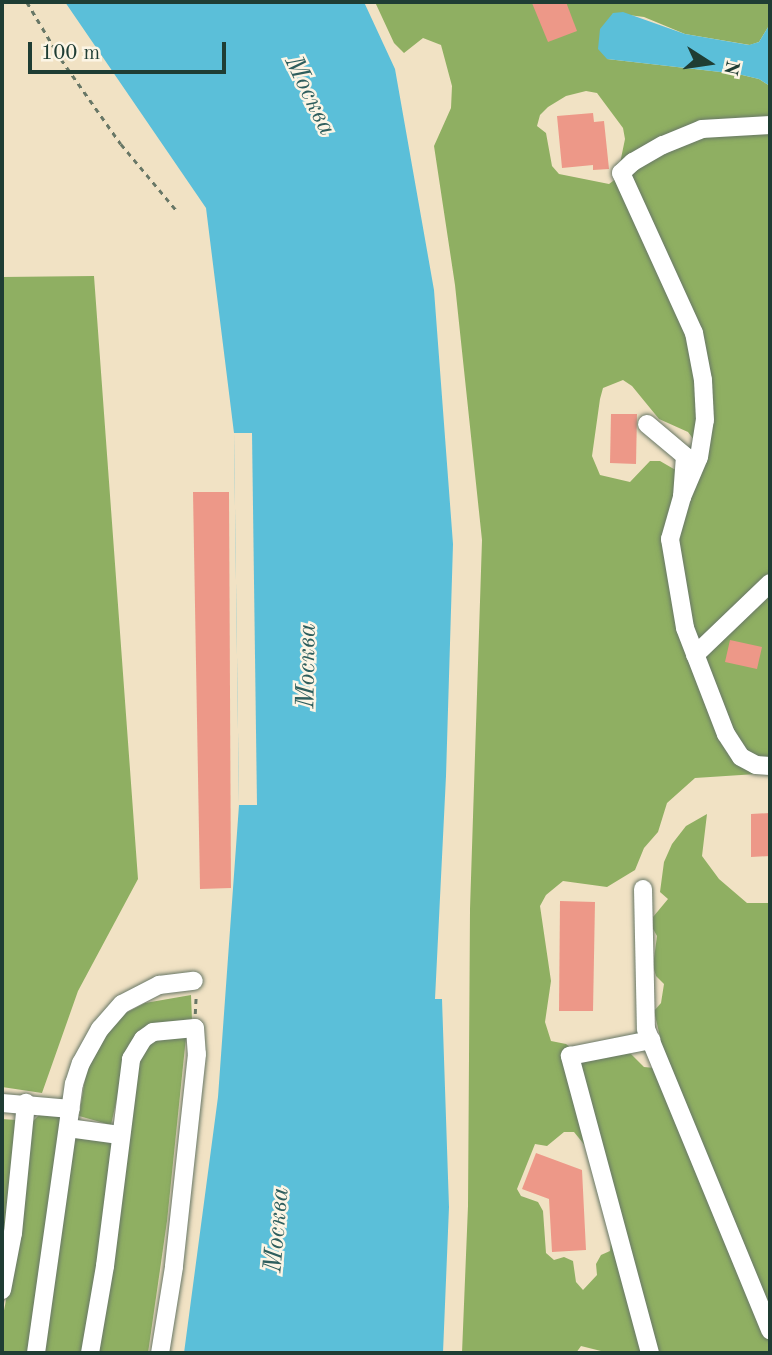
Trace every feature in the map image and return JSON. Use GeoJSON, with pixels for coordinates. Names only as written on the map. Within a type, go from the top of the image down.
{"type":"FeatureCollection","features":[{"type":"Feature","properties":{"kind":"street"},"geometry":{"type":"LineString","coordinates":[[770,125],[702,128],[663,145],[633,162],[621,173],[694,333],[703,380],[705,420],[699,457],[682,497],[670,539],[685,628],[734,746],[741,757],[756,765],[770,766]]}},
{"type":"Feature","properties":{"kind":"street"},"geometry":{"type":"LineString","coordinates":[[647,424],[685,456],[682,497]]}},
{"type":"Feature","properties":{"kind":"street"},"geometry":{"type":"LineString","coordinates":[[695,655],[770,583]]}},
{"type":"Feature","properties":{"kind":"street"},"geometry":{"type":"LineString","coordinates":[[643,889],[646,1029],[770,1330]]}},
{"type":"Feature","properties":{"kind":"street"},"geometry":{"type":"LineString","coordinates":[[36,1353],[68,1128],[81,1063],[109,1016],[122,1004],[149,989],[194,981]]}},
{"type":"Feature","properties":{"kind":"street"},"geometry":{"type":"LineString","coordinates":[[90,1353],[105,1266],[131,1059],[136,1048],[152,1032],[195,1028],[197,1054],[174,1267],[160,1353]]}},
{"type":"Feature","properties":{"kind":"street"},"geometry":{"type":"LineString","coordinates":[[650,1353],[570,1056],[651,1040]]}},
{"type":"Feature","properties":{"kind":"street"},"geometry":{"type":"LineString","coordinates":[[2,1103],[71,1109]]}},
{"type":"Feature","properties":{"kind":"street"},"geometry":{"type":"LineString","coordinates":[[2,1290],[12,1233],[26,1103]]}},
{"type":"Feature","properties":{"kind":"street"},"geometry":{"type":"LineString","coordinates":[[68,1128],[120,1135]]}},
{"type":"Feature","properties":{"kind":"path"},"geometry":{"type":"LineString","coordinates":[[27,2],[61,59],[121,144],[177,211]]}},
{"type":"Feature","properties":{"kind":"path"},"geometry":{"type":"LineString","coordinates":[[194,981],[195,1028]]}},
{"type":"Feature","properties":{"kind":"green space"},"geometry":{"type":"Polygon","coordinates":[[[375,2],[770,2],[770,24],[759,42],[750,45],[685,34],[644,17],[613,13],[607,59],[738,74],[759,79],[770,86],[770,773],[695,778],[667,803],[658,832],[644,848],[635,870],[607,887],[563,881],[546,895],[540,906],[551,981],[545,1022],[551,1041],[566,1044],[582,1056],[629,1052],[644,1067],[654,1068],[661,1041],[654,1011],[661,1003],[664,984],[656,976],[653,966],[657,936],[652,927],[653,917],[668,899],[660,892],[664,862],[672,844],[686,826],[707,814],[702,856],[719,879],[747,903],[770,903],[770,1353],[609,1353],[581,1346],[576,1353],[462,1353],[468,1206],[470,909],[482,540],[455,285],[434,146],[451,108],[452,86],[441,45],[423,38],[404,53],[394,43],[375,2]],[[586,91],[566,96],[548,107],[540,115],[537,126],[546,133],[552,166],[559,174],[609,184],[617,178],[625,139],[623,128],[597,93],[586,91]],[[623,380],[603,388],[592,456],[600,475],[630,482],[650,461],[660,461],[679,472],[688,470],[694,440],[688,432],[659,419],[632,386],[623,380]],[[564,1132],[547,1146],[535,1144],[517,1189],[521,1196],[538,1202],[543,1211],[546,1253],[554,1260],[564,1257],[573,1261],[576,1282],[583,1290],[597,1275],[596,1264],[601,1255],[610,1251],[611,1241],[587,1148],[574,1132],[564,1132]]]}},
{"type":"Feature","properties":{"kind":"green space"},"geometry":{"type":"Polygon","coordinates":[[[94,276],[138,879],[78,991],[42,1093],[2,1087],[2,277],[94,276]]]}},
{"type":"Feature","properties":{"kind":"green space"},"geometry":{"type":"Polygon","coordinates":[[[191,995],[192,1020],[135,1037],[129,1044],[111,1125],[79,1116],[86,1073],[108,1031],[124,1014],[145,1003],[191,995]]]}},
{"type":"Feature","properties":{"kind":"green space"},"geometry":{"type":"Polygon","coordinates":[[[186,1037],[167,1221],[148,1353],[99,1353],[136,1066],[144,1048],[158,1040],[186,1037]]]}},
{"type":"Feature","properties":{"kind":"green space"},"geometry":{"type":"Polygon","coordinates":[[[39,1115],[61,1117],[27,1353],[2,1353],[2,1321],[23,1211],[32,1122],[39,1115]]]}},
{"type":"Feature","properties":{"kind":"green space"},"geometry":{"type":"Polygon","coordinates":[[[2,1119],[16,1120],[2,1264],[2,1119]]]}},
{"type":"Feature","properties":{"kind":"green space"},"geometry":{"type":"Polygon","coordinates":[[[75,1138],[115,1143],[85,1353],[44,1353],[75,1138]]]}},
{"type":"Feature","properties":{"kind":"water","name":"Москва"},"geometry":{"type":"Polygon","coordinates":[[[65,2],[364,2],[395,69],[434,290],[453,544],[446,776],[435,999],[442,999],[449,1207],[443,1353],[184,1353],[218,1097],[239,805],[234,433],[206,208],[65,2]]]}},
{"type":"Feature","properties":{"kind":"water"},"geometry":{"type":"Polygon","coordinates":[[[623,12],[685,34],[749,45],[759,42],[770,24],[770,86],[759,79],[738,74],[607,59],[598,49],[600,29],[613,13],[623,12]]]}},
{"type":"Feature","properties":{"kind":"pier"},"geometry":{"type":"Polygon","coordinates":[[[234,433],[252,433],[257,805],[239,805],[234,433]]]}},
{"type":"Feature","properties":{"kind":"building"},"geometry":{"type":"Polygon","coordinates":[[[566,2],[577,31],[548,42],[532,3],[566,2]]]}},
{"type":"Feature","properties":{"kind":"building"},"geometry":{"type":"Polygon","coordinates":[[[593,113],[594,122],[604,121],[609,169],[593,170],[593,165],[562,168],[557,116],[593,113]]]}},
{"type":"Feature","properties":{"kind":"building"},"geometry":{"type":"Polygon","coordinates":[[[611,414],[637,414],[636,464],[610,463],[611,414]]]}},
{"type":"Feature","properties":{"kind":"building"},"geometry":{"type":"Polygon","coordinates":[[[193,492],[229,492],[231,888],[200,889],[193,492]]]}},
{"type":"Feature","properties":{"kind":"building"},"geometry":{"type":"Polygon","coordinates":[[[730,640],[762,647],[757,669],[725,662],[730,640]]]}},
{"type":"Feature","properties":{"kind":"building"},"geometry":{"type":"Polygon","coordinates":[[[770,813],[770,856],[751,857],[751,814],[770,813]]]}},
{"type":"Feature","properties":{"kind":"building"},"geometry":{"type":"Polygon","coordinates":[[[560,901],[595,902],[593,1011],[559,1011],[560,901]]]}},
{"type":"Feature","properties":{"kind":"building"},"geometry":{"type":"Polygon","coordinates":[[[536,1153],[582,1170],[586,1250],[552,1252],[549,1199],[522,1189],[536,1153]]]}}]}
